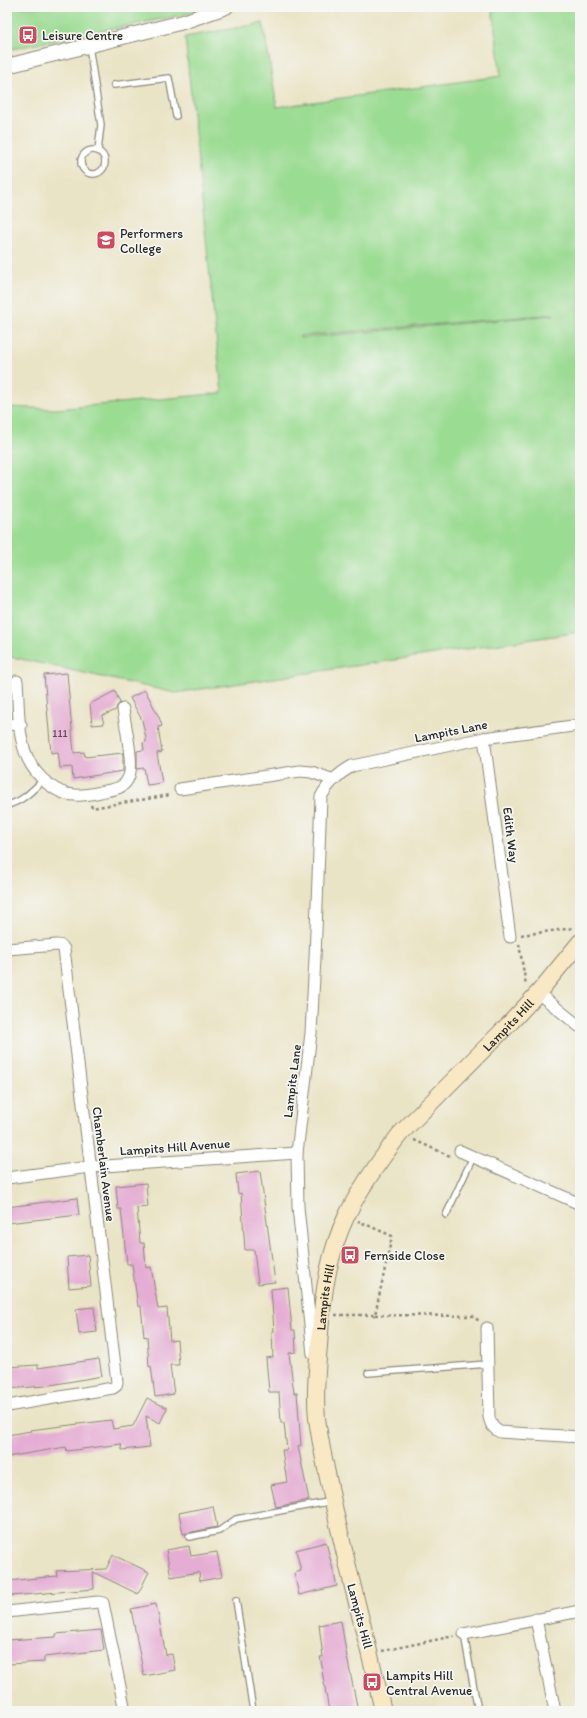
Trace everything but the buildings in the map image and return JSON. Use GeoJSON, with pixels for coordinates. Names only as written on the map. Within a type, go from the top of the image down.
{"type":"FeatureCollection","features":[{"type":"Feature","properties":{"kind":"main road","name":"Lampits Hill"},"geometry":{"type":"LineString","coordinates":[[383,1711],[347,1566],[317,1417],[316,1389],[321,1315],[327,1270],[347,1216],[366,1181],[400,1134],[538,993],[580,942]]}},
{"type":"Feature","properties":{"kind":"street"},"geometry":{"type":"LineString","coordinates":[[7,66],[183,22],[226,7]]}},
{"type":"Feature","properties":{"kind":"street"},"geometry":{"type":"LineString","coordinates":[[17,681],[22,739],[28,759],[43,780],[62,792],[73,796],[120,788],[126,782],[130,774],[131,764],[123,709]]}},
{"type":"Feature","properties":{"kind":"street"},"geometry":{"type":"LineString","coordinates":[[7,724],[21,725]]}},
{"type":"Feature","properties":{"kind":"street","name":"Lampits Lane"},"geometry":{"type":"LineString","coordinates":[[316,1389],[298,1207],[297,1153],[311,1032],[316,958],[321,797],[326,787],[341,772],[352,766],[484,738],[580,725]]}},
{"type":"Feature","properties":{"kind":"street","name":"Edith Way"},"geometry":{"type":"LineString","coordinates":[[484,738],[510,936]]}},
{"type":"Feature","properties":{"kind":"street"},"geometry":{"type":"LineString","coordinates":[[180,789],[300,771],[311,772],[334,780]]}},
{"type":"Feature","properties":{"kind":"street","name":"Chamberlain Avenue"},"geometry":{"type":"LineString","coordinates":[[7,949],[57,945],[62,946],[64,949],[117,1382],[116,1386],[112,1388],[7,1406]]}},
{"type":"Feature","properties":{"kind":"street"},"geometry":{"type":"LineString","coordinates":[[538,993],[580,1027]]}},
{"type":"Feature","properties":{"kind":"street"},"geometry":{"type":"LineString","coordinates":[[460,1151],[580,1204]]}},
{"type":"Feature","properties":{"kind":"street","name":"Lampits Hill Avenue"},"geometry":{"type":"LineString","coordinates":[[7,1178],[90,1167],[297,1153]]}},
{"type":"Feature","properties":{"kind":"street"},"geometry":{"type":"LineString","coordinates":[[487,1328],[489,1417],[491,1424],[495,1429],[500,1432],[580,1437]]}},
{"type":"Feature","properties":{"kind":"street"},"geometry":{"type":"LineString","coordinates":[[7,1612],[98,1602],[103,1603],[125,1711]]}},
{"type":"Feature","properties":{"kind":"street"},"geometry":{"type":"LineString","coordinates":[[464,1634],[580,1611]]}},
{"type":"Feature","properties":{"kind":"street"},"geometry":{"type":"LineString","coordinates":[[536,1619],[555,1711]]}},
{"type":"Feature","properties":{"kind":"lane"},"geometry":{"type":"LineString","coordinates":[[89,46],[101,125],[98,150]]}},
{"type":"Feature","properties":{"kind":"lane"},"geometry":{"type":"LineString","coordinates":[[114,85],[169,78],[176,116]]}},
{"type":"Feature","properties":{"kind":"lane"},"geometry":{"type":"LineString","coordinates":[[89,150],[98,150],[104,156],[105,165],[101,172],[93,174],[89,173],[81,165],[82,156],[89,150]]}},
{"type":"Feature","properties":{"kind":"lane"},"geometry":{"type":"LineString","coordinates":[[7,805],[13,804],[28,795],[43,780]]}},
{"type":"Feature","properties":{"kind":"lane"},"geometry":{"type":"LineString","coordinates":[[446,1215],[473,1157]]}},
{"type":"Feature","properties":{"kind":"lane"},"geometry":{"type":"LineString","coordinates":[[368,1373],[488,1364]]}},
{"type":"Feature","properties":{"kind":"lane"},"geometry":{"type":"LineString","coordinates":[[189,1537],[219,1530],[236,1519],[333,1501]]}},
{"type":"Feature","properties":{"kind":"lane"},"geometry":{"type":"LineString","coordinates":[[236,1600],[254,1711]]}},
{"type":"Feature","properties":{"kind":"lane"},"geometry":{"type":"LineString","coordinates":[[464,1634],[478,1711]]}},
{"type":"Feature","properties":{"kind":"path"},"geometry":{"type":"LineString","coordinates":[[90,794],[92,808],[176,794],[180,789]]}},
{"type":"Feature","properties":{"kind":"path"},"geometry":{"type":"LineString","coordinates":[[538,993],[526,986],[520,944],[510,945],[510,936],[580,927]]}},
{"type":"Feature","properties":{"kind":"path"},"geometry":{"type":"LineString","coordinates":[[400,1134],[452,1157],[460,1151]]}},
{"type":"Feature","properties":{"kind":"path"},"geometry":{"type":"LineString","coordinates":[[347,1216],[392,1236],[375,1315]]}},
{"type":"Feature","properties":{"kind":"path"},"geometry":{"type":"LineString","coordinates":[[321,1315],[472,1316],[487,1328]]}},
{"type":"Feature","properties":{"kind":"path"},"geometry":{"type":"LineString","coordinates":[[370,1654],[390,1648],[464,1634]]}},
{"type":"Feature","properties":{"kind":"green space"},"geometry":{"type":"Polygon","coordinates":[[[7,7],[204,7],[196,12],[7,50],[7,7]]]}},
{"type":"Feature","properties":{"kind":"green space"},"geometry":{"type":"Polygon","coordinates":[[[492,7],[580,7],[580,632],[175,693],[7,656],[7,407],[57,409],[222,393],[185,37],[263,23],[277,107],[501,76],[492,7]],[[554,315],[300,336],[300,338],[554,315]]]}},
{"type":"Feature","properties":{"kind":"place","name":"Leisure Centre"},"geometry":{"type":"Point","coordinates":[28,35]}},
{"type":"Feature","properties":{"kind":"place","name":"Performers College"},"geometry":{"type":"Point","coordinates":[106,240]}},
{"type":"Feature","properties":{"kind":"place","name":"Fernside Close"},"geometry":{"type":"Point","coordinates":[350,1255]}},
{"type":"Feature","properties":{"kind":"place","name":"Lampits Hill Central Avenue"},"geometry":{"type":"Point","coordinates":[372,1682]}}]}
